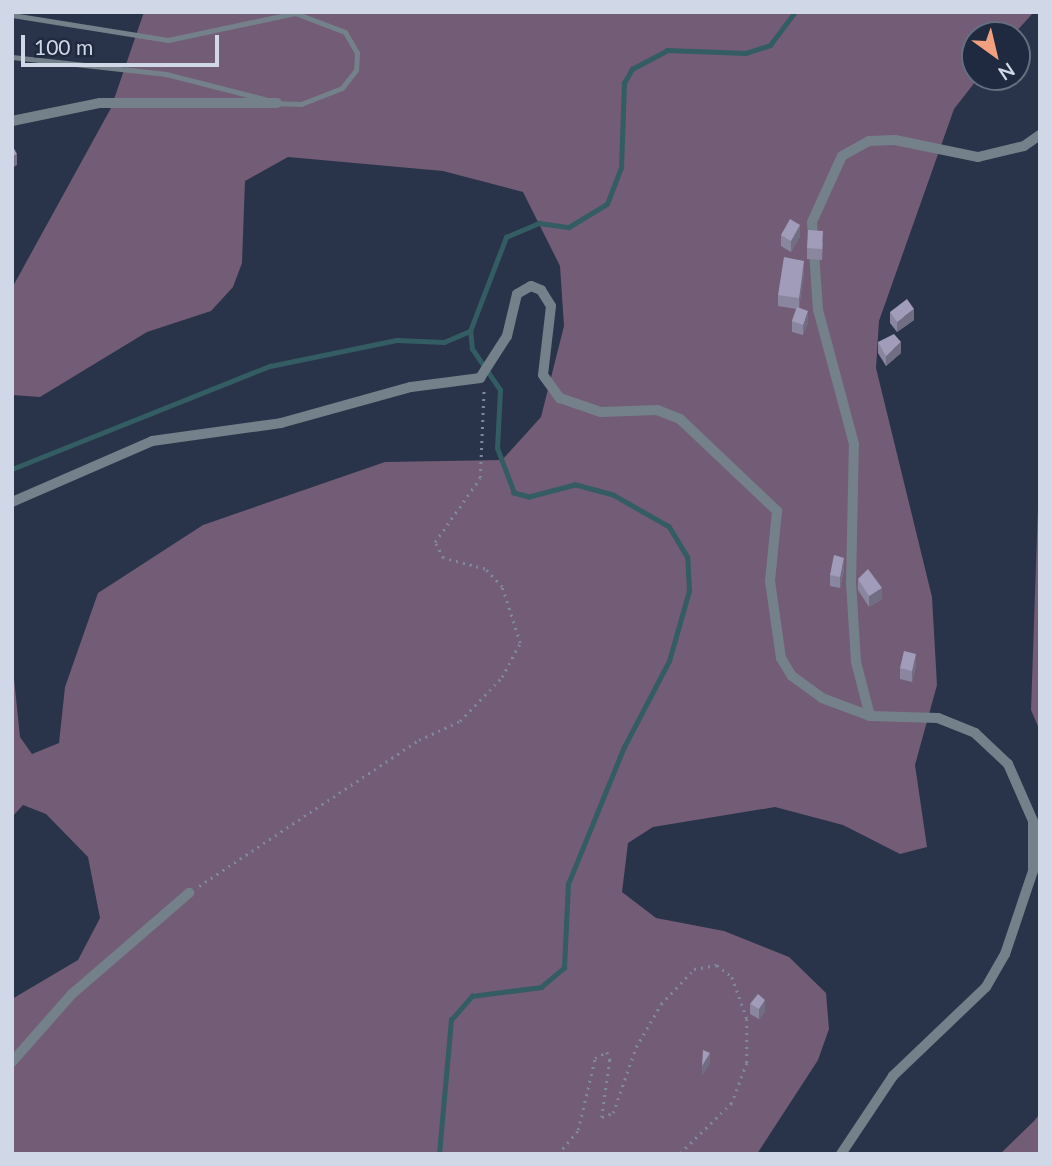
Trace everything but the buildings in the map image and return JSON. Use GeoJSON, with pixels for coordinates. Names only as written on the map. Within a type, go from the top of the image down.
{"type":"FeatureCollection","features":[{"type":"Feature","properties":{"kind":"street"},"geometry":{"type":"LineString","coordinates":[[12,121],[100,103],[277,103]]}},
{"type":"Feature","properties":{"kind":"street"},"geometry":{"type":"LineString","coordinates":[[870,716],[856,663],[851,583],[854,444],[818,310],[812,222],[842,156],[869,141],[895,140],[978,157],[1024,146],[1040,135]]}},
{"type":"Feature","properties":{"kind":"street"},"geometry":{"type":"LineString","coordinates":[[12,502],[152,441],[281,423],[411,387],[480,378],[507,336],[517,294],[531,286],[541,290],[551,306],[543,375],[560,398],[601,412],[657,410],[680,419],[764,493],[779,519],[770,581],[781,659],[822,698],[870,716],[938,718],[975,733],[1008,764],[1037,846],[1005,954],[986,987],[892,1076],[841,1154]]}},
{"type":"Feature","properties":{"kind":"street"},"geometry":{"type":"LineString","coordinates":[[12,1062],[56,1009],[189,893]]}},
{"type":"Feature","properties":{"kind":"lane"},"geometry":{"type":"LineString","coordinates":[[12,15],[168,40],[295,13],[345,32],[357,53],[356,70],[342,88],[301,104],[277,103],[166,74],[12,57]]}},
{"type":"Feature","properties":{"kind":"path"},"geometry":{"type":"LineString","coordinates":[[189,893],[419,740],[460,722],[502,677],[520,643],[502,587],[485,569],[443,558],[435,542],[480,478],[486,408],[480,378]]}},
{"type":"Feature","properties":{"kind":"path"},"geometry":{"type":"LineString","coordinates":[[558,1154],[578,1130],[595,1058],[607,1052],[611,1060],[602,1117],[613,1113],[636,1046],[661,1004],[694,969],[717,965],[732,977],[747,1019],[747,1063],[732,1103],[680,1154]]}},
{"type":"Feature","properties":{"kind":"shaded area"},"geometry":{"type":"Polygon","coordinates":[[[144,12],[1034,12],[1026,21],[961,21],[961,91],[968,91],[954,109],[879,321],[876,368],[932,597],[937,685],[915,765],[927,847],[900,854],[843,825],[775,807],[653,827],[628,843],[622,892],[656,918],[724,931],[789,957],[826,993],[829,1029],[818,1060],[757,1154],[12,1154],[12,999],[78,960],[100,918],[88,857],[46,814],[23,805],[12,817],[12,659],[20,737],[32,754],[59,743],[65,687],[98,593],[203,525],[385,462],[502,460],[541,417],[564,326],[560,266],[523,192],[443,171],[288,157],[245,181],[242,263],[233,287],[211,311],[147,332],[40,397],[12,395],[12,288],[111,108],[144,12]]]}},
{"type":"Feature","properties":{"kind":"shaded area"},"geometry":{"type":"Polygon","coordinates":[[[1040,449],[1040,731],[1031,710],[1040,449]]]}},
{"type":"Feature","properties":{"kind":"shaded area"},"geometry":{"type":"Polygon","coordinates":[[[1040,1114],[1040,1154],[1000,1154],[1033,1122],[1040,1114]]]}},
{"type":"Feature","properties":{"kind":"waterway"},"geometry":{"type":"LineString","coordinates":[[439,1154],[451,1020],[472,996],[541,987],[564,968],[568,884],[623,749],[669,661],[689,591],[687,557],[669,527],[613,495],[575,485],[529,497],[514,493],[497,448],[500,390],[472,349],[470,331],[506,237],[539,223],[569,227],[607,204],[621,168],[624,83],[632,69],[667,50],[746,53],[770,45],[795,12]]}},
{"type":"Feature","properties":{"kind":"waterway"},"geometry":{"type":"LineString","coordinates":[[12,469],[270,366],[397,340],[444,342],[470,331]]}}]}
